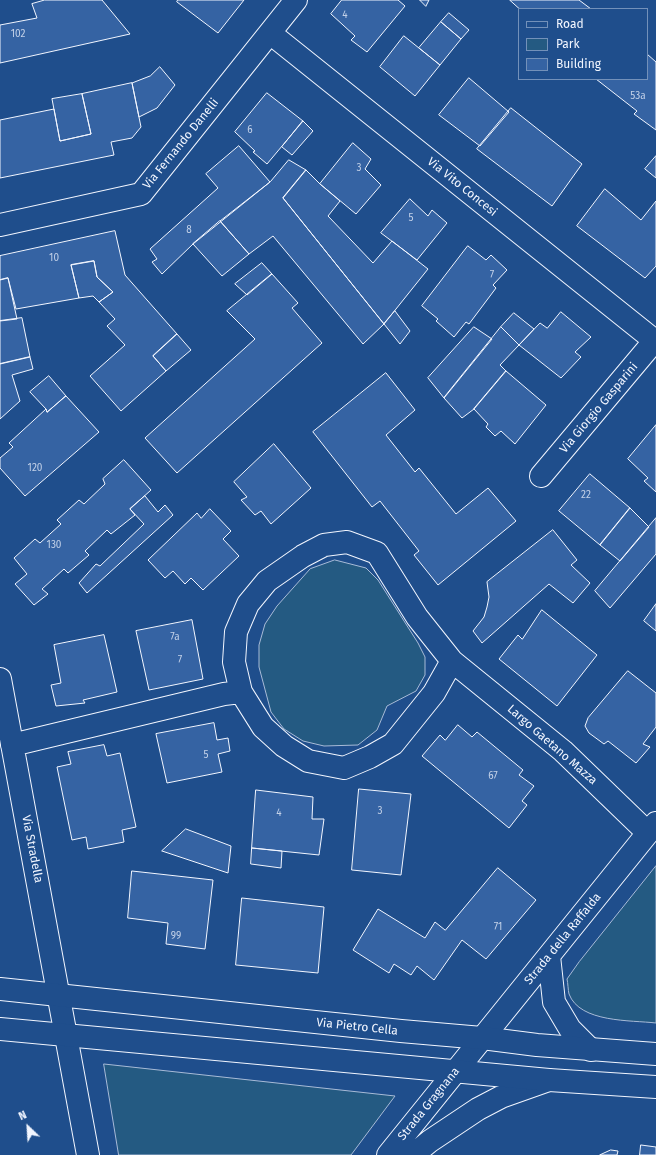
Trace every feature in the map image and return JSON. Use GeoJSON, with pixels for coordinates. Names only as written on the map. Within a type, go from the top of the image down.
{"type":"FeatureCollection","features":[{"type":"Feature","properties":{"kind":"street","name":"Via Fernando Danelli"},"geometry":{"type":"LineString","coordinates":[[0,225],[141,194],[296,0]]}},
{"type":"Feature","properties":{"kind":"street","name":"Via Vito Concesi"},"geometry":{"type":"LineString","coordinates":[[270,33],[656,340]]}},
{"type":"Feature","properties":{"kind":"street","name":"Via Giorgio Gasparini"},"geometry":{"type":"LineString","coordinates":[[541,476],[656,340]]}},
{"type":"Feature","properties":{"kind":"street","name":"Largo Gaetano Mazza"},"geometry":{"type":"LineString","coordinates":[[452,661],[434,693],[393,744],[370,757],[344,768],[308,761],[284,746],[263,727],[242,692],[234,662],[236,632],[248,604],[268,581],[303,556],[324,545],[347,542],[377,554],[417,617],[452,661],[562,751],[652,828]]}},
{"type":"Feature","properties":{"kind":"street","name":"Via Stradella"},"geometry":{"type":"LineString","coordinates":[[0,679],[88,1155]]}},
{"type":"Feature","properties":{"kind":"street"},"geometry":{"type":"LineString","coordinates":[[12,744],[224,694],[242,692]]}},
{"type":"Feature","properties":{"kind":"street","name":"Strada della Raffalda"},"geometry":{"type":"LineString","coordinates":[[476,1046],[652,828]]}},
{"type":"Feature","properties":{"kind":"street"},"geometry":{"type":"LineString","coordinates":[[549,956],[554,1002],[570,1029],[591,1050]]}},
{"type":"Feature","properties":{"kind":"street","name":"Via Pietro Cella"},"geometry":{"type":"LineString","coordinates":[[0,989],[393,1030],[476,1046],[537,1045],[656,1054]]}},
{"type":"Feature","properties":{"kind":"street"},"geometry":{"type":"LineString","coordinates":[[0,1029],[64,1027],[456,1071],[549,1080],[656,1087]]}},
{"type":"Feature","properties":{"kind":"street","name":"Strada Gragnana"},"geometry":{"type":"LineString","coordinates":[[388,1155],[476,1046]]}},
{"type":"Feature","properties":{"kind":"street"},"geometry":{"type":"LineString","coordinates":[[412,1155],[478,1109],[501,1097],[549,1080]]}},
{"type":"Feature","properties":{"kind":"green space"},"geometry":{"type":"Polygon","coordinates":[[[335,560],[366,568],[378,580],[418,643],[425,657],[425,675],[416,691],[387,706],[377,730],[358,745],[324,746],[303,741],[284,729],[271,712],[259,667],[259,645],[265,624],[277,606],[310,569],[335,560]]]}},
{"type":"Feature","properties":{"kind":"green space"},"geometry":{"type":"Polygon","coordinates":[[[656,866],[656,1023],[620,1020],[595,1015],[584,1010],[575,1003],[569,994],[567,979],[656,866]]]}},
{"type":"Feature","properties":{"kind":"green space"},"geometry":{"type":"Polygon","coordinates":[[[104,1064],[395,1096],[351,1155],[119,1155],[104,1064]]]}},
{"type":"Feature","properties":{"kind":"building"},"geometry":{"type":"Polygon","coordinates":[[[45,0],[102,0],[130,34],[0,63],[0,25],[37,18],[32,4],[45,0]]]}},
{"type":"Feature","properties":{"kind":"building"},"geometry":{"type":"Polygon","coordinates":[[[178,0],[244,0],[218,33],[177,2],[178,0]]]}},
{"type":"Feature","properties":{"kind":"building"},"geometry":{"type":"Polygon","coordinates":[[[342,0],[398,0],[405,6],[367,52],[351,40],[355,36],[331,14],[342,0]]]}},
{"type":"Feature","properties":{"kind":"building"},"geometry":{"type":"Polygon","coordinates":[[[420,0],[429,0],[426,6],[420,0]]]}},
{"type":"Feature","properties":{"kind":"building"},"geometry":{"type":"Polygon","coordinates":[[[510,0],[579,0],[590,8],[519,8],[510,0]]]}},
{"type":"Feature","properties":{"kind":"building"},"geometry":{"type":"Polygon","coordinates":[[[449,13],[469,30],[461,39],[441,22],[449,13]]]}},
{"type":"Feature","properties":{"kind":"building"},"geometry":{"type":"Polygon","coordinates":[[[441,22],[461,39],[440,65],[419,48],[441,22]]]}},
{"type":"Feature","properties":{"kind":"building"},"geometry":{"type":"Polygon","coordinates":[[[404,36],[440,65],[415,96],[380,67],[404,36]]]}},
{"type":"Feature","properties":{"kind":"building"},"geometry":{"type":"Polygon","coordinates":[[[648,55],[656,62],[656,130],[634,114],[637,111],[597,80],[648,80],[648,55]]]}},
{"type":"Feature","properties":{"kind":"building"},"geometry":{"type":"Polygon","coordinates":[[[160,67],[175,85],[157,108],[139,117],[132,83],[150,76],[160,67]]]}},
{"type":"Feature","properties":{"kind":"building"},"geometry":{"type":"Polygon","coordinates":[[[469,78],[509,112],[480,146],[439,115],[469,78]]]}},
{"type":"Feature","properties":{"kind":"building"},"geometry":{"type":"Polygon","coordinates":[[[132,83],[141,127],[132,138],[111,142],[114,155],[0,178],[0,120],[54,109],[60,141],[91,134],[82,94],[132,83]]]}},
{"type":"Feature","properties":{"kind":"building"},"geometry":{"type":"Polygon","coordinates":[[[267,93],[303,121],[267,164],[253,152],[255,151],[235,132],[267,93]]]}},
{"type":"Feature","properties":{"kind":"building"},"geometry":{"type":"Polygon","coordinates":[[[82,94],[91,134],[60,141],[52,99],[82,94]]]}},
{"type":"Feature","properties":{"kind":"building"},"geometry":{"type":"Polygon","coordinates":[[[511,108],[582,164],[552,206],[477,149],[511,108]]]}},
{"type":"Feature","properties":{"kind":"building"},"geometry":{"type":"Polygon","coordinates":[[[303,121],[313,131],[292,155],[282,147],[303,121]]]}},
{"type":"Feature","properties":{"kind":"building"},"geometry":{"type":"Polygon","coordinates":[[[353,143],[371,159],[365,169],[381,185],[356,214],[320,184],[353,143]]]}},
{"type":"Feature","properties":{"kind":"building"},"geometry":{"type":"Polygon","coordinates":[[[239,146],[270,182],[193,244],[162,274],[152,262],[157,259],[150,249],[218,188],[206,174],[239,146]]]}},
{"type":"Feature","properties":{"kind":"building"},"geometry":{"type":"Polygon","coordinates":[[[656,156],[656,178],[645,169],[656,156]]]}},
{"type":"Feature","properties":{"kind":"building"},"geometry":{"type":"Polygon","coordinates":[[[289,160],[306,170],[283,198],[384,324],[363,344],[273,236],[249,254],[220,221],[270,182],[289,160]]]}},
{"type":"Feature","properties":{"kind":"building"},"geometry":{"type":"Polygon","coordinates":[[[306,170],[340,201],[328,216],[373,263],[392,241],[428,269],[384,324],[283,198],[306,170]]]}},
{"type":"Feature","properties":{"kind":"building"},"geometry":{"type":"Polygon","coordinates":[[[605,189],[641,220],[656,201],[656,266],[645,278],[577,226],[605,189]]]}},
{"type":"Feature","properties":{"kind":"building"},"geometry":{"type":"Polygon","coordinates":[[[410,199],[428,216],[432,210],[447,223],[417,260],[381,233],[410,199]]]}},
{"type":"Feature","properties":{"kind":"building"},"geometry":{"type":"Polygon","coordinates":[[[220,221],[249,254],[222,276],[193,244],[220,221]]]}},
{"type":"Feature","properties":{"kind":"building"},"geometry":{"type":"Polygon","coordinates":[[[115,231],[125,275],[177,334],[153,356],[166,371],[121,411],[90,376],[125,345],[107,326],[115,319],[99,302],[113,292],[97,277],[94,261],[71,265],[79,298],[16,309],[8,278],[0,280],[0,256],[115,231]]]}},
{"type":"Feature","properties":{"kind":"building"},"geometry":{"type":"Polygon","coordinates":[[[468,246],[486,260],[491,255],[507,270],[493,285],[496,288],[469,324],[466,322],[454,337],[436,321],[438,319],[422,306],[468,246]]]}},
{"type":"Feature","properties":{"kind":"building"},"geometry":{"type":"Polygon","coordinates":[[[94,261],[97,277],[113,292],[99,302],[93,296],[79,298],[71,265],[94,261]]]}},
{"type":"Feature","properties":{"kind":"building"},"geometry":{"type":"Polygon","coordinates":[[[262,263],[272,274],[247,295],[235,284],[262,263]]]}},
{"type":"Feature","properties":{"kind":"building"},"geometry":{"type":"Polygon","coordinates":[[[272,274],[298,303],[292,308],[322,343],[177,473],[145,438],[255,339],[227,311],[272,274]]]}},
{"type":"Feature","properties":{"kind":"building"},"geometry":{"type":"Polygon","coordinates":[[[8,278],[17,319],[0,321],[0,280],[8,278]]]}},
{"type":"Feature","properties":{"kind":"building"},"geometry":{"type":"Polygon","coordinates":[[[395,311],[410,331],[400,344],[384,324],[395,311]]]}},
{"type":"Feature","properties":{"kind":"building"},"geometry":{"type":"Polygon","coordinates":[[[561,312],[591,337],[575,352],[581,357],[561,378],[519,345],[540,323],[547,328],[561,312]]]}},
{"type":"Feature","properties":{"kind":"building"},"geometry":{"type":"Polygon","coordinates":[[[514,313],[534,329],[519,345],[501,327],[514,313]]]}},
{"type":"Feature","properties":{"kind":"building"},"geometry":{"type":"Polygon","coordinates":[[[22,318],[30,357],[0,364],[0,321],[22,318]]]}},
{"type":"Feature","properties":{"kind":"building"},"geometry":{"type":"Polygon","coordinates":[[[474,327],[492,339],[444,398],[428,378],[474,327]]]}},
{"type":"Feature","properties":{"kind":"building"},"geometry":{"type":"Polygon","coordinates":[[[501,327],[519,345],[500,365],[506,371],[474,409],[462,418],[444,398],[501,327]]]}},
{"type":"Feature","properties":{"kind":"building"},"geometry":{"type":"Polygon","coordinates":[[[177,334],[191,350],[166,371],[153,356],[177,334]]]}},
{"type":"Feature","properties":{"kind":"building"},"geometry":{"type":"Polygon","coordinates":[[[30,357],[33,369],[12,375],[20,401],[0,419],[0,364],[30,357]]]}},
{"type":"Feature","properties":{"kind":"building"},"geometry":{"type":"Polygon","coordinates":[[[506,371],[546,405],[515,444],[501,431],[495,436],[486,427],[488,424],[474,409],[506,371]]]}},
{"type":"Feature","properties":{"kind":"building"},"geometry":{"type":"Polygon","coordinates":[[[386,373],[415,410],[386,435],[415,472],[419,468],[456,514],[488,488],[516,521],[438,585],[414,555],[419,551],[380,501],[372,507],[313,432],[386,373]]]}},
{"type":"Feature","properties":{"kind":"building"},"geometry":{"type":"Polygon","coordinates":[[[49,376],[66,396],[47,412],[30,392],[49,376]]]}},
{"type":"Feature","properties":{"kind":"building"},"geometry":{"type":"Polygon","coordinates":[[[66,396],[99,432],[25,496],[0,468],[0,458],[13,447],[9,443],[46,409],[47,412],[66,396]]]}},
{"type":"Feature","properties":{"kind":"building"},"geometry":{"type":"Polygon","coordinates":[[[656,425],[656,492],[644,481],[648,478],[628,459],[656,425]]]}},
{"type":"Feature","properties":{"kind":"building"},"geometry":{"type":"Polygon","coordinates":[[[274,444],[311,488],[271,524],[261,511],[255,515],[241,500],[247,497],[234,482],[274,444]]]}},
{"type":"Feature","properties":{"kind":"building"},"geometry":{"type":"Polygon","coordinates":[[[124,460],[151,490],[130,509],[135,515],[111,534],[107,530],[85,551],[89,555],[68,573],[64,569],[42,589],[48,594],[34,605],[15,584],[27,574],[14,558],[35,539],[40,543],[61,524],[57,520],[79,500],[84,504],[105,484],[103,479],[124,460]]]}},
{"type":"Feature","properties":{"kind":"building"},"geometry":{"type":"Polygon","coordinates":[[[590,474],[630,508],[600,545],[559,511],[590,474]]]}},
{"type":"Feature","properties":{"kind":"building"},"geometry":{"type":"Polygon","coordinates":[[[145,496],[158,512],[165,505],[173,515],[87,593],[79,583],[96,564],[100,566],[144,524],[130,509],[145,496]]]}},
{"type":"Feature","properties":{"kind":"building"},"geometry":{"type":"Polygon","coordinates":[[[630,508],[649,527],[620,561],[600,545],[630,508]]]}},
{"type":"Feature","properties":{"kind":"building"},"geometry":{"type":"Polygon","coordinates":[[[210,509],[231,531],[223,539],[239,556],[203,590],[191,578],[185,584],[173,571],[165,578],[148,560],[197,513],[201,518],[210,509]]]}},
{"type":"Feature","properties":{"kind":"building"},"geometry":{"type":"Polygon","coordinates":[[[656,518],[656,554],[610,608],[595,591],[656,518]]]}},
{"type":"Feature","properties":{"kind":"building"},"geometry":{"type":"Polygon","coordinates":[[[553,530],[577,560],[571,565],[590,583],[573,603],[549,584],[482,643],[473,631],[484,617],[487,607],[489,597],[487,582],[553,530]]]}},
{"type":"Feature","properties":{"kind":"building"},"geometry":{"type":"Polygon","coordinates":[[[656,604],[656,631],[644,621],[656,604]]]}},
{"type":"Feature","properties":{"kind":"building"},"geometry":{"type":"Polygon","coordinates":[[[542,610],[597,655],[557,706],[499,659],[518,635],[522,639],[542,610]]]}},
{"type":"Feature","properties":{"kind":"building"},"geometry":{"type":"Polygon","coordinates":[[[192,620],[203,679],[149,690],[136,631],[192,620]]]}},
{"type":"Feature","properties":{"kind":"building"},"geometry":{"type":"Polygon","coordinates":[[[104,635],[117,692],[83,700],[85,703],[56,706],[51,685],[61,683],[54,645],[104,635]]]}},
{"type":"Feature","properties":{"kind":"building"},"geometry":{"type":"Polygon","coordinates":[[[628,671],[656,693],[656,727],[643,744],[650,747],[636,763],[608,741],[604,744],[589,733],[585,726],[588,718],[628,671]]]}},
{"type":"Feature","properties":{"kind":"building"},"geometry":{"type":"Polygon","coordinates":[[[214,723],[217,740],[228,738],[230,751],[218,754],[222,772],[167,783],[156,734],[214,723]]]}},
{"type":"Feature","properties":{"kind":"building"},"geometry":{"type":"Polygon","coordinates":[[[458,725],[472,737],[477,732],[523,770],[519,775],[534,786],[522,801],[527,805],[509,828],[422,756],[440,735],[445,740],[458,725]]]}},
{"type":"Feature","properties":{"kind":"building"},"geometry":{"type":"Polygon","coordinates":[[[104,745],[107,756],[120,753],[136,827],[122,830],[124,842],[88,849],[86,837],[72,840],[57,767],[71,764],[68,752],[104,745]]]}},
{"type":"Feature","properties":{"kind":"building"},"geometry":{"type":"Polygon","coordinates":[[[359,789],[411,794],[401,875],[352,870],[359,789]]]}},
{"type":"Feature","properties":{"kind":"building"},"geometry":{"type":"Polygon","coordinates":[[[256,790],[313,797],[312,819],[324,819],[319,855],[252,848],[256,790]]]}},
{"type":"Feature","properties":{"kind":"building"},"geometry":{"type":"Polygon","coordinates":[[[186,829],[231,846],[228,873],[162,851],[186,829]]]}},
{"type":"Feature","properties":{"kind":"building"},"geometry":{"type":"Polygon","coordinates":[[[252,848],[282,851],[281,868],[251,864],[252,848]]]}},
{"type":"Feature","properties":{"kind":"building"},"geometry":{"type":"Polygon","coordinates":[[[498,868],[536,900],[486,959],[462,940],[434,980],[417,966],[411,975],[394,964],[389,973],[353,950],[378,909],[425,938],[435,922],[445,930],[498,868]]]}},
{"type":"Feature","properties":{"kind":"building"},"geometry":{"type":"Polygon","coordinates":[[[132,871],[213,880],[205,949],[166,944],[168,923],[128,918],[132,871]]]}},
{"type":"Feature","properties":{"kind":"building"},"geometry":{"type":"Polygon","coordinates":[[[242,898],[324,907],[318,973],[236,965],[242,898]]]}},
{"type":"Feature","properties":{"kind":"building"},"geometry":{"type":"Polygon","coordinates":[[[641,1145],[656,1147],[656,1155],[640,1155],[641,1145]]]}},
{"type":"Feature","properties":{"kind":"building"},"geometry":{"type":"Polygon","coordinates":[[[611,1150],[618,1151],[617,1155],[600,1155],[611,1150]]]}}]}
